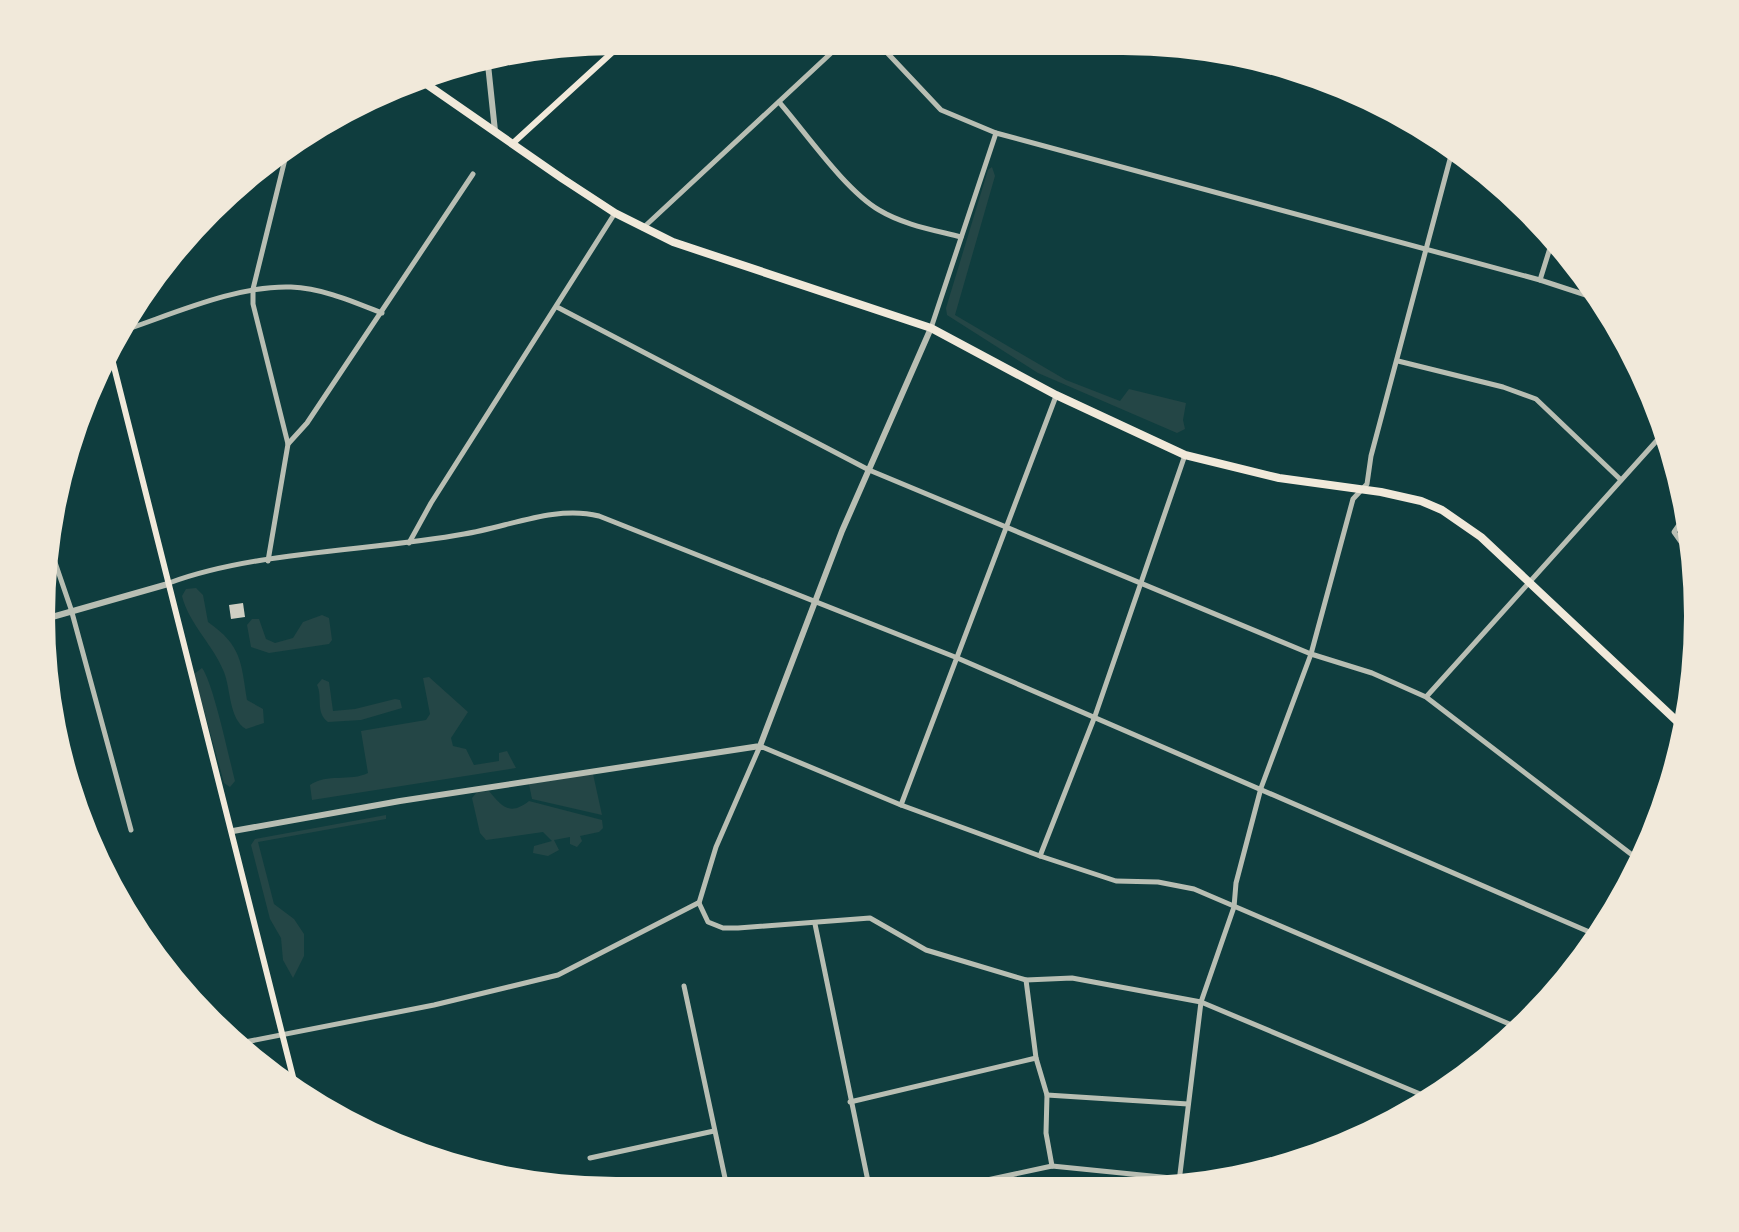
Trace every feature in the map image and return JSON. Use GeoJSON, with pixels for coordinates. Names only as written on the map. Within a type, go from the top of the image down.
{"type":"FeatureCollection","features":[{"type":"Feature","properties":{"kind":"main road"},"geometry":{"type":"LineString","coordinates":[[512,144],[609,55]]}},
{"type":"Feature","properties":{"kind":"main road"},"geometry":{"type":"LineString","coordinates":[[431,87],[643,228],[691,248],[931,328],[1056,394],[1185,455],[1264,476],[1421,501],[1442,510],[1472,530],[1674,719]]}},
{"type":"Feature","properties":{"kind":"main road"},"geometry":{"type":"LineString","coordinates":[[114,367],[292,1074]]}},
{"type":"Feature","properties":{"kind":"street"},"geometry":{"type":"LineString","coordinates":[[643,228],[828,55]]}},
{"type":"Feature","properties":{"kind":"street"},"geometry":{"type":"LineString","coordinates":[[890,55],[942,110],[996,133],[1582,294]]}},
{"type":"Feature","properties":{"kind":"street"},"geometry":{"type":"LineString","coordinates":[[488,70],[495,132]]}},
{"type":"Feature","properties":{"kind":"street"},"geometry":{"type":"LineString","coordinates":[[779,102],[858,194],[880,211],[960,237]]}},
{"type":"Feature","properties":{"kind":"street"},"geometry":{"type":"LineString","coordinates":[[996,133],[931,328],[842,531],[760,746],[716,847],[699,902],[703,916],[723,928],[870,918],[926,950],[1026,980],[1072,978],[1202,1002],[1418,1093]]}},
{"type":"Feature","properties":{"kind":"street"},"geometry":{"type":"LineString","coordinates":[[1181,1174],[1202,1002],[1234,907],[1236,883],[1261,788],[1311,654],[1353,499],[1367,484],[1450,160]]}},
{"type":"Feature","properties":{"kind":"street"},"geometry":{"type":"LineString","coordinates":[[268,561],[288,444],[252,304],[284,164]]}},
{"type":"Feature","properties":{"kind":"street"},"geometry":{"type":"LineString","coordinates":[[288,444],[307,423],[473,174]]}},
{"type":"Feature","properties":{"kind":"street"},"geometry":{"type":"LineString","coordinates":[[409,543],[616,213]]}},
{"type":"Feature","properties":{"kind":"street"},"geometry":{"type":"LineString","coordinates":[[1540,280],[1549,251]]}},
{"type":"Feature","properties":{"kind":"street"},"geometry":{"type":"LineString","coordinates":[[137,326],[253,289],[294,287],[345,298],[382,313]]}},
{"type":"Feature","properties":{"kind":"street"},"geometry":{"type":"LineString","coordinates":[[557,306],[870,470],[1311,654],[1372,673],[1426,697],[1631,854]]}},
{"type":"Feature","properties":{"kind":"street"},"geometry":{"type":"LineString","coordinates":[[1398,361],[1536,400],[1621,480]]}},
{"type":"Feature","properties":{"kind":"street"},"geometry":{"type":"LineString","coordinates":[[901,805],[1056,394]]}},
{"type":"Feature","properties":{"kind":"street"},"geometry":{"type":"LineString","coordinates":[[1426,697],[1656,442]]}},
{"type":"Feature","properties":{"kind":"street"},"geometry":{"type":"LineString","coordinates":[[1040,856],[1095,716],[1185,455]]}},
{"type":"Feature","properties":{"kind":"street"},"geometry":{"type":"LineString","coordinates":[[55,615],[188,576],[268,561],[409,543],[580,512],[599,516],[956,657],[1587,931]]}},
{"type":"Feature","properties":{"kind":"street"},"geometry":{"type":"LineString","coordinates":[[57,569],[131,830]]}},
{"type":"Feature","properties":{"kind":"street"},"geometry":{"type":"LineString","coordinates":[[233,831],[400,801],[760,746],[901,805],[1040,856],[1116,880],[1194,889],[1508,1024]]}},
{"type":"Feature","properties":{"kind":"street"},"geometry":{"type":"LineString","coordinates":[[249,1040],[434,1005],[558,975],[699,902]]}},
{"type":"Feature","properties":{"kind":"street"},"geometry":{"type":"LineString","coordinates":[[815,924],[867,1177]]}},
{"type":"Feature","properties":{"kind":"street"},"geometry":{"type":"LineString","coordinates":[[1026,980],[1036,1058],[1046,1095],[1046,1133],[1052,1166]]}},
{"type":"Feature","properties":{"kind":"street"},"geometry":{"type":"LineString","coordinates":[[684,986],[725,1177]]}},
{"type":"Feature","properties":{"kind":"street"},"geometry":{"type":"LineString","coordinates":[[850,1102],[1036,1058]]}},
{"type":"Feature","properties":{"kind":"street"},"geometry":{"type":"LineString","coordinates":[[1046,1095],[1188,1104]]}},
{"type":"Feature","properties":{"kind":"street"},"geometry":{"type":"LineString","coordinates":[[590,1158],[714,1131]]}},
{"type":"Feature","properties":{"kind":"street"},"geometry":{"type":"LineString","coordinates":[[1001,1177],[1052,1166],[1152,1176]]}},
{"type":"Feature","properties":{"kind":"shaded area"},"geometry":{"type":"Polygon","coordinates":[[[992,167],[995,176],[955,315],[1066,380],[1120,401],[1129,389],[1186,403],[1185,429],[1177,433],[1038,373],[947,315],[992,167]]]}},
{"type":"Feature","properties":{"kind":"shaded area"},"geometry":{"type":"Polygon","coordinates":[[[196,588],[203,595],[208,622],[234,647],[247,700],[263,709],[264,723],[246,729],[236,718],[224,672],[182,596],[186,589],[196,588]]]}},
{"type":"Feature","properties":{"kind":"shaded area"},"geometry":{"type":"Polygon","coordinates":[[[322,615],[329,618],[329,644],[269,653],[251,647],[247,625],[252,619],[259,619],[266,639],[275,643],[293,638],[303,622],[322,615]]]}},
{"type":"Feature","properties":{"kind":"shaded area"},"geometry":{"type":"Polygon","coordinates":[[[202,668],[216,704],[235,781],[230,787],[224,783],[194,674],[202,668]]]}},
{"type":"Feature","properties":{"kind":"shaded area"},"geometry":{"type":"Polygon","coordinates":[[[429,677],[468,712],[451,738],[453,746],[466,749],[474,765],[499,761],[499,753],[507,751],[516,768],[312,800],[310,785],[317,781],[368,773],[361,731],[426,720],[430,714],[423,678],[429,677]]]}},
{"type":"Feature","properties":{"kind":"shaded area"},"geometry":{"type":"Polygon","coordinates":[[[322,679],[329,682],[333,711],[395,699],[400,700],[402,708],[361,720],[328,722],[322,714],[317,685],[322,679]]]}},
{"type":"Feature","properties":{"kind":"shaded area"},"geometry":{"type":"Polygon","coordinates":[[[593,774],[602,815],[532,799],[529,784],[593,774]]]}},
{"type":"Feature","properties":{"kind":"shaded area"},"geometry":{"type":"Polygon","coordinates":[[[489,791],[511,809],[529,801],[602,820],[603,828],[580,836],[582,841],[577,847],[570,844],[570,837],[554,840],[559,850],[548,856],[533,853],[534,846],[552,841],[543,832],[486,840],[480,833],[472,798],[477,792],[489,791]]]}},
{"type":"Feature","properties":{"kind":"shaded area"},"geometry":{"type":"Polygon","coordinates":[[[386,815],[386,819],[258,842],[274,904],[294,919],[304,934],[304,956],[293,978],[283,960],[281,938],[270,919],[251,845],[255,839],[386,815]]]}},
{"type":"Feature","properties":{"kind":"building"},"geometry":{"type":"Polygon","coordinates":[[[243,603],[245,617],[231,619],[229,605],[243,603]]]}}]}
